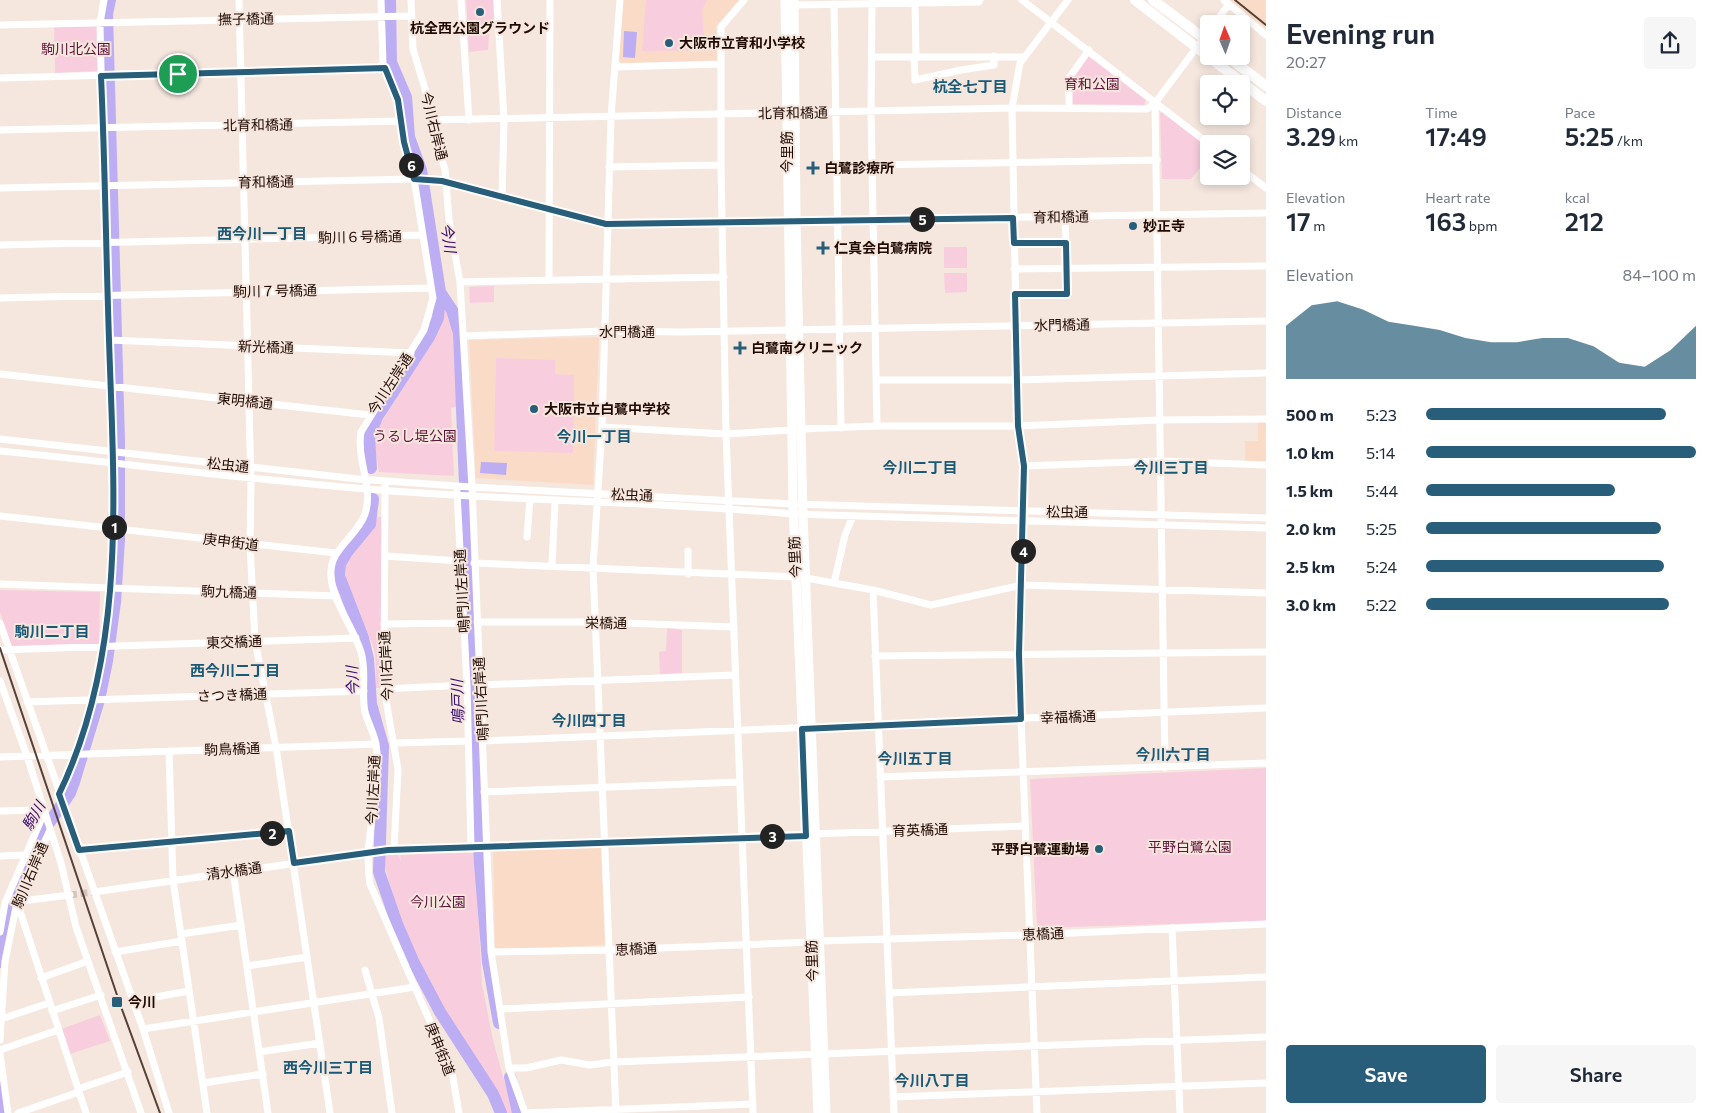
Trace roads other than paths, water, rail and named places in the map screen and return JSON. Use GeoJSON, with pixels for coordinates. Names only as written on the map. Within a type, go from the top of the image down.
{"type":"FeatureCollection","features":[{"type":"Feature","properties":{"kind":"highway"},"geometry":{"type":"LineString","coordinates":[[1135,0],[1266,101]]}},
{"type":"Feature","properties":{"kind":"highway"},"geometry":{"type":"LineString","coordinates":[[1153,0],[1200,32]]}},
{"type":"Feature","properties":{"kind":"highway"},"geometry":{"type":"LineString","coordinates":[[1239,65],[1266,86]]}},
{"type":"Feature","properties":{"kind":"main road","name":"今里筋"},"geometry":{"type":"LineString","coordinates":[[785,0],[791,113]]}},
{"type":"Feature","properties":{"kind":"main road","name":"今里筋"},"geometry":{"type":"LineString","coordinates":[[794,3],[791,113],[792,221],[797,430],[806,578],[806,729]]}},
{"type":"Feature","properties":{"kind":"main road","name":"今里筋"},"geometry":{"type":"LineString","coordinates":[[797,430],[793,514],[816,942],[819,1054],[818,1113]]}},
{"type":"Feature","properties":{"kind":"main road","name":"今里筋"},"geometry":{"type":"LineString","coordinates":[[819,1054],[826,1113]]}},
{"type":"Feature","properties":{"kind":"street"},"geometry":{"type":"LineString","coordinates":[[60,797],[77,754],[108,646],[114,528],[115,387],[110,340],[105,185],[101,23],[104,0]]}},
{"type":"Feature","properties":{"kind":"street"},"geometry":{"type":"LineString","coordinates":[[240,0],[241,125],[251,467],[250,544],[255,641],[276,747],[330,1113]]}},
{"type":"Feature","properties":{"kind":"street","name":"今川左岸通"},"geometry":{"type":"LineString","coordinates":[[381,0],[381,52],[385,68],[398,100],[400,121],[416,180],[432,307],[424,330],[411,353],[361,432],[359,439],[366,489],[365,514],[354,535],[336,553],[330,569],[336,596],[356,638],[364,664],[365,712],[376,744],[370,884],[415,987]]}},
{"type":"Feature","properties":{"kind":"street","name":"今川右岸通"},"geometry":{"type":"LineString","coordinates":[[411,0],[410,16],[414,49],[428,99],[430,120],[443,161],[449,220],[460,282]]}},
{"type":"Feature","properties":{"kind":"street"},"geometry":{"type":"LineString","coordinates":[[461,0],[468,120]]}},
{"type":"Feature","properties":{"kind":"street"},"geometry":{"type":"LineString","coordinates":[[497,0],[504,120],[502,197]]}},
{"type":"Feature","properties":{"kind":"street"},"geometry":{"type":"LineString","coordinates":[[549,280],[550,0]]}},
{"type":"Feature","properties":{"kind":"street"},"geometry":{"type":"LineString","coordinates":[[616,1110],[603,841],[599,680],[593,568],[599,503],[602,427],[607,279],[608,167],[620,0]]}},
{"type":"Feature","properties":{"kind":"street"},"geometry":{"type":"LineString","coordinates":[[744,0],[721,27],[721,164],[728,499],[753,1113]]}},
{"type":"Feature","properties":{"kind":"street"},"geometry":{"type":"LineString","coordinates":[[794,3],[979,2],[980,0]]}},
{"type":"Feature","properties":{"kind":"street"},"geometry":{"type":"LineString","coordinates":[[1022,0],[1090,50],[1200,137]]}},
{"type":"Feature","properties":{"kind":"street"},"geometry":{"type":"LineString","coordinates":[[1037,1113],[1019,654],[1024,466],[1018,426],[1012,108],[1020,63],[1068,0]]}},
{"type":"Feature","properties":{"kind":"street"},"geometry":{"type":"LineString","coordinates":[[875,2],[871,112],[877,426]]}},
{"type":"Feature","properties":{"kind":"street"},"geometry":{"type":"LineString","coordinates":[[913,2],[915,80],[994,65],[994,56]]}},
{"type":"Feature","properties":{"kind":"street"},"geometry":{"type":"LineString","coordinates":[[1219,15],[1226,2],[1266,35]]}},
{"type":"Feature","properties":{"kind":"street"},"geometry":{"type":"LineString","coordinates":[[834,4],[841,428]]}},
{"type":"Feature","properties":{"kind":"street","name":"撫子橋通"},"geometry":{"type":"LineString","coordinates":[[101,23],[410,16]]}},
{"type":"Feature","properties":{"kind":"street"},"geometry":{"type":"LineString","coordinates":[[0,25],[101,23]]}},
{"type":"Feature","properties":{"kind":"street"},"geometry":{"type":"LineString","coordinates":[[1164,768],[1155,103],[1200,43]]}},
{"type":"Feature","properties":{"kind":"street"},"geometry":{"type":"LineString","coordinates":[[1070,108],[1069,78],[1090,50]]}},
{"type":"Feature","properties":{"kind":"street"},"geometry":{"type":"LineString","coordinates":[[872,57],[1024,57]]}},
{"type":"Feature","properties":{"kind":"street"},"geometry":{"type":"LineString","coordinates":[[615,67],[721,64]]}},
{"type":"Feature","properties":{"kind":"street"},"geometry":{"type":"LineString","coordinates":[[0,78],[385,68]]}},
{"type":"Feature","properties":{"kind":"street","name":"北育和橋通"},"geometry":{"type":"LineString","coordinates":[[430,120],[504,120],[1012,108],[1147,109],[1155,103]]}},
{"type":"Feature","properties":{"kind":"street","name":"北育和橋通"},"geometry":{"type":"LineString","coordinates":[[104,128],[400,121]]}},
{"type":"Feature","properties":{"kind":"street"},"geometry":{"type":"LineString","coordinates":[[0,130],[104,128]]}},
{"type":"Feature","properties":{"kind":"street"},"geometry":{"type":"LineString","coordinates":[[872,165],[1157,160]]}},
{"type":"Feature","properties":{"kind":"street"},"geometry":{"type":"LineString","coordinates":[[608,167],[721,164]]}},
{"type":"Feature","properties":{"kind":"street"},"geometry":{"type":"LineString","coordinates":[[1250,176],[1266,188]]}},
{"type":"Feature","properties":{"kind":"street","name":"育和橋通"},"geometry":{"type":"LineString","coordinates":[[105,185],[416,180],[444,182],[606,224],[723,224],[874,219],[1266,213]]}},
{"type":"Feature","properties":{"kind":"street"},"geometry":{"type":"LineString","coordinates":[[0,188],[105,185]]}},
{"type":"Feature","properties":{"kind":"street"},"geometry":{"type":"LineString","coordinates":[[1015,294],[1067,294],[1065,216]]}},
{"type":"Feature","properties":{"kind":"street","name":"駒川６号橋通"},"geometry":{"type":"LineString","coordinates":[[107,242],[423,235]]}},
{"type":"Feature","properties":{"kind":"street"},"geometry":{"type":"LineString","coordinates":[[0,245],[107,242]]}},
{"type":"Feature","properties":{"kind":"street"},"geometry":{"type":"LineString","coordinates":[[1014,243],[1066,243]]}},
{"type":"Feature","properties":{"kind":"street"},"geometry":{"type":"LineString","coordinates":[[1014,269],[1266,266]]}},
{"type":"Feature","properties":{"kind":"street"},"geometry":{"type":"LineString","coordinates":[[460,282],[724,277]]}},
{"type":"Feature","properties":{"kind":"street","name":"鳴門川右岸通"},"geometry":{"type":"LineString","coordinates":[[460,282],[483,741],[485,847],[490,952],[501,1009],[509,1068],[525,1113]]}},
{"type":"Feature","properties":{"kind":"street","name":"駒川７号橋通"},"geometry":{"type":"LineString","coordinates":[[109,295],[431,288]]}},
{"type":"Feature","properties":{"kind":"street"},"geometry":{"type":"LineString","coordinates":[[0,298],[109,295]]}},
{"type":"Feature","properties":{"kind":"street","name":"水門橋通"},"geometry":{"type":"LineString","coordinates":[[464,336],[605,331],[794,330],[1266,321]]}},
{"type":"Feature","properties":{"kind":"street","name":"新光橋通"},"geometry":{"type":"LineString","coordinates":[[110,340],[411,353]]}},
{"type":"Feature","properties":{"kind":"street"},"geometry":{"type":"LineString","coordinates":[[876,380],[1017,380],[1266,373]]}},
{"type":"Feature","properties":{"kind":"street","name":"東明橋通"},"geometry":{"type":"LineString","coordinates":[[0,374],[370,415]]}},
{"type":"Feature","properties":{"kind":"street"},"geometry":{"type":"LineString","coordinates":[[602,427],[726,434],[877,426],[1018,426],[1159,420],[1266,419]]}},
{"type":"Feature","properties":{"kind":"street","name":"松虫通"},"geometry":{"type":"LineString","coordinates":[[0,439],[364,480],[471,487],[728,499],[793,504],[1266,518]]}},
{"type":"Feature","properties":{"kind":"street","name":"松虫通"},"geometry":{"type":"LineString","coordinates":[[0,450],[366,489],[472,496],[729,508],[793,514],[1266,528]]}},
{"type":"Feature","properties":{"kind":"street"},"geometry":{"type":"LineString","coordinates":[[1024,466],[1159,460],[1266,464]]}},
{"type":"Feature","properties":{"kind":"street","name":"今川右岸通"},"geometry":{"type":"LineString","coordinates":[[385,481],[384,689],[398,770],[394,850]]}},
{"type":"Feature","properties":{"kind":"street","name":"鳴門川左岸通"},"geometry":{"type":"LineString","coordinates":[[457,486],[473,847]]}},
{"type":"Feature","properties":{"kind":"street"},"geometry":{"type":"LineString","coordinates":[[528,537],[530,499]]}},
{"type":"Feature","properties":{"kind":"street"},"geometry":{"type":"LineString","coordinates":[[552,566],[555,501]]}},
{"type":"Feature","properties":{"kind":"street"},"geometry":{"type":"LineString","coordinates":[[0,516],[114,528]]}},
{"type":"Feature","properties":{"kind":"street"},"geometry":{"type":"LineString","coordinates":[[834,583],[845,535],[853,516]]}},
{"type":"Feature","properties":{"kind":"street","name":"庚申街道"},"geometry":{"type":"LineString","coordinates":[[114,528],[336,553]]}},
{"type":"Feature","properties":{"kind":"street"},"geometry":{"type":"LineString","coordinates":[[688,551],[688,574]]}},
{"type":"Feature","properties":{"kind":"street"},"geometry":{"type":"LineString","coordinates":[[385,556],[460,560]]}},
{"type":"Feature","properties":{"kind":"street"},"geometry":{"type":"LineString","coordinates":[[474,563],[732,576],[796,577]]}},
{"type":"Feature","properties":{"kind":"street"},"geometry":{"type":"LineString","coordinates":[[806,578],[872,590],[931,605],[1022,586],[1266,593]]}},
{"type":"Feature","properties":{"kind":"street"},"geometry":{"type":"LineString","coordinates":[[0,584],[110,588]]}},
{"type":"Feature","properties":{"kind":"street","name":"駒九橋通"},"geometry":{"type":"LineString","coordinates":[[110,588],[336,596]]}},
{"type":"Feature","properties":{"kind":"street"},"geometry":{"type":"LineString","coordinates":[[872,590],[894,1113]]}},
{"type":"Feature","properties":{"kind":"street","name":"栄橋通"},"geometry":{"type":"LineString","coordinates":[[477,622],[596,622],[734,627]]}},
{"type":"Feature","properties":{"kind":"street"},"geometry":{"type":"LineString","coordinates":[[0,623],[133,1000],[169,1113]]}},
{"type":"Feature","properties":{"kind":"street"},"geometry":{"type":"LineString","coordinates":[[384,624],[463,623]]}},
{"type":"Feature","properties":{"kind":"street","name":"東交橋通"},"geometry":{"type":"LineString","coordinates":[[0,650],[356,638]]}},
{"type":"Feature","properties":{"kind":"street"},"geometry":{"type":"LineString","coordinates":[[875,656],[1266,652]]}},
{"type":"Feature","properties":{"kind":"street"},"geometry":{"type":"LineString","coordinates":[[480,685],[735,675]]}},
{"type":"Feature","properties":{"kind":"street"},"geometry":{"type":"LineString","coordinates":[[0,681],[4,703],[27,756],[88,961],[128,1072],[140,1112],[132,1113]]}},
{"type":"Feature","properties":{"kind":"street"},"geometry":{"type":"LineString","coordinates":[[384,689],[467,685]]}},
{"type":"Feature","properties":{"kind":"street","name":"さつき橋通"},"geometry":{"type":"LineString","coordinates":[[92,699],[364,691]]}},
{"type":"Feature","properties":{"kind":"street"},"geometry":{"type":"LineString","coordinates":[[27,702],[92,699]]}},
{"type":"Feature","properties":{"kind":"street","name":"幸福橋通"},"geometry":{"type":"LineString","coordinates":[[483,741],[1163,714],[1266,708]]}},
{"type":"Feature","properties":{"kind":"street"},"geometry":{"type":"LineString","coordinates":[[394,743],[468,741]]}},
{"type":"Feature","properties":{"kind":"street","name":"駒鳥橋通"},"geometry":{"type":"LineString","coordinates":[[27,756],[376,744]]}},
{"type":"Feature","properties":{"kind":"street"},"geometry":{"type":"LineString","coordinates":[[168,751],[173,880],[207,1113]]}},
{"type":"Feature","properties":{"kind":"street"},"geometry":{"type":"LineString","coordinates":[[0,757],[27,756]]}},
{"type":"Feature","properties":{"kind":"street"},"geometry":{"type":"LineString","coordinates":[[880,777],[1266,763]]}},
{"type":"Feature","properties":{"kind":"street"},"geometry":{"type":"LineString","coordinates":[[484,792],[740,782]]}},
{"type":"Feature","properties":{"kind":"street"},"geometry":{"type":"LineString","coordinates":[[0,811],[45,815]]}},
{"type":"Feature","properties":{"kind":"street"},"geometry":{"type":"LineString","coordinates":[[0,932],[4,903],[41,820],[45,815]]}},
{"type":"Feature","properties":{"kind":"street","name":"育英橋通"},"geometry":{"type":"LineString","coordinates":[[473,847],[1025,826]]}},
{"type":"Feature","properties":{"kind":"street","name":"駒川右岸通"},"geometry":{"type":"LineString","coordinates":[[0,1040],[5,962],[16,902],[50,830]]}},
{"type":"Feature","properties":{"kind":"street"},"geometry":{"type":"LineString","coordinates":[[79,850],[289,831]]}},
{"type":"Feature","properties":{"kind":"street"},"geometry":{"type":"LineString","coordinates":[[394,850],[473,847]]}},
{"type":"Feature","properties":{"kind":"street","name":"清水橋通"},"geometry":{"type":"LineString","coordinates":[[94,892],[382,850],[394,850]]}},
{"type":"Feature","properties":{"kind":"street"},"geometry":{"type":"LineString","coordinates":[[0,856],[25,855]]}},
{"type":"Feature","properties":{"kind":"street"},"geometry":{"type":"LineString","coordinates":[[233,871],[268,1113]]}},
{"type":"Feature","properties":{"kind":"street"},"geometry":{"type":"LineString","coordinates":[[4,903],[68,895]]}},
{"type":"Feature","properties":{"kind":"street"},"geometry":{"type":"LineString","coordinates":[[16,902],[86,1113]]}},
{"type":"Feature","properties":{"kind":"street","name":"恵橋通"},"geometry":{"type":"LineString","coordinates":[[490,952],[609,950],[1030,935],[1266,924]]}},
{"type":"Feature","properties":{"kind":"street"},"geometry":{"type":"LineString","coordinates":[[116,952],[241,925]]}},
{"type":"Feature","properties":{"kind":"street"},"geometry":{"type":"LineString","coordinates":[[1172,928],[1180,1113]]}},
{"type":"Feature","properties":{"kind":"street"},"geometry":{"type":"LineString","coordinates":[[247,966],[307,957]]}},
{"type":"Feature","properties":{"kind":"street"},"geometry":{"type":"LineString","coordinates":[[41,978],[88,961]]}},
{"type":"Feature","properties":{"kind":"street"},"geometry":{"type":"LineString","coordinates":[[365,970],[374,994],[392,1113]]}},
{"type":"Feature","properties":{"kind":"street"},"geometry":{"type":"LineString","coordinates":[[888,993],[1266,977]]}},
{"type":"Feature","properties":{"kind":"street"},"geometry":{"type":"LineString","coordinates":[[143,1029],[415,987]]}},
{"type":"Feature","properties":{"kind":"street","name":"庚申街道"},"geometry":{"type":"LineString","coordinates":[[415,987],[452,1072],[459,1113]]}},
{"type":"Feature","properties":{"kind":"street"},"geometry":{"type":"LineString","coordinates":[[133,1000],[189,991]]}},
{"type":"Feature","properties":{"kind":"street"},"geometry":{"type":"LineString","coordinates":[[52,1011],[101,995]]}},
{"type":"Feature","properties":{"kind":"street"},"geometry":{"type":"LineString","coordinates":[[501,1009],[749,998]]}},
{"type":"Feature","properties":{"kind":"street"},"geometry":{"type":"LineString","coordinates":[[1,1019],[49,1003]]}},
{"type":"Feature","properties":{"kind":"street"},"geometry":{"type":"LineString","coordinates":[[0,1050],[58,1030]]}},
{"type":"Feature","properties":{"kind":"street"},"geometry":{"type":"LineString","coordinates":[[509,1068],[526,1068],[561,1060],[590,1065],[613,1062],[751,1058],[891,1050],[1266,1037]]}},
{"type":"Feature","properties":{"kind":"street"},"geometry":{"type":"LineString","coordinates":[[259,1052],[320,1043]]}},
{"type":"Feature","properties":{"kind":"street"},"geometry":{"type":"LineString","coordinates":[[0,1054],[8,1113]]}},
{"type":"Feature","properties":{"kind":"street"},"geometry":{"type":"LineString","coordinates":[[18,1113],[128,1072]]}},
{"type":"Feature","properties":{"kind":"street"},"geometry":{"type":"LineString","coordinates":[[203,1083],[262,1074]]}},
{"type":"Feature","properties":{"kind":"street"},"geometry":{"type":"LineString","coordinates":[[893,1097],[1266,1083]]}},
{"type":"Feature","properties":{"kind":"street"},"geometry":{"type":"LineString","coordinates":[[525,1113],[753,1104]]}},
{"type":"Feature","properties":{"kind":"waterway","name":"駒川"},"geometry":{"type":"LineString","coordinates":[[0,962],[10,910],[21,876],[44,830],[70,793],[74,782],[99,700],[107,661],[115,602],[119,540],[119,441],[107,14],[110,0]]}},
{"type":"Feature","properties":{"kind":"waterway","name":"今川"},"geometry":{"type":"LineString","coordinates":[[371,468],[369,437],[377,417],[429,337],[438,318],[440,292],[421,170],[409,137],[406,97],[391,62],[390,0]]}},
{"type":"Feature","properties":{"kind":"waterway","name":"鳴戸川"},"geometry":{"type":"LineString","coordinates":[[440,292],[452,310],[459,333],[480,864],[488,962],[499,1023]]}},
{"type":"Feature","properties":{"kind":"waterway","name":"今川"},"geometry":{"type":"LineString","coordinates":[[373,499],[370,524],[347,552],[340,564],[339,576],[363,638],[368,659],[371,704],[383,746],[379,872],[397,924],[413,961],[440,1012],[493,1094],[501,1113]]}},
{"type":"Feature","properties":{"kind":"waterway","name":"鳴戸川"},"geometry":{"type":"LineString","coordinates":[[510,1077],[518,1113]]}},
{"type":"Feature","properties":{"kind":"waterway","name":"駒川"},"geometry":{"type":"LineString","coordinates":[[0,1086],[2,1113]]}},
{"type":"Feature","properties":{"kind":"tunnel"},"geometry":{"type":"LineString","coordinates":[[70,895],[94,892]]}},
{"type":"Feature","properties":{"kind":"railway"},"geometry":{"type":"LineString","coordinates":[[1235,0],[1266,25]]}},
{"type":"Feature","properties":{"kind":"railway"},"geometry":{"type":"LineString","coordinates":[[0,648],[120,1004],[160,1113]]}},
{"type":"Feature","properties":{"kind":"place","name":"杭全西公園グラウンド"},"geometry":{"type":"Point","coordinates":[480,12]}},
{"type":"Feature","properties":{"kind":"place","name":"大阪市立育和小学校"},"geometry":{"type":"Point","coordinates":[669,43]}},
{"type":"Feature","properties":{"kind":"place","name":"白鷺診療所"},"geometry":{"type":"Point","coordinates":[813,168]}},
{"type":"Feature","properties":{"kind":"place","name":"妙正寺"},"geometry":{"type":"Point","coordinates":[1133,226]}},
{"type":"Feature","properties":{"kind":"place","name":"仁真会白鷺病院"},"geometry":{"type":"Point","coordinates":[823,248]}},
{"type":"Feature","properties":{"kind":"place","name":"白鷺南クリニック"},"geometry":{"type":"Point","coordinates":[740,348]}},
{"type":"Feature","properties":{"kind":"place","name":"大阪市立白鷺中学校"},"geometry":{"type":"Point","coordinates":[534,409]}},
{"type":"Feature","properties":{"kind":"place","name":"平野白鷺運動場"},"geometry":{"type":"Point","coordinates":[1099,849]}},
{"type":"Feature","properties":{"kind":"place","name":"今川"},"geometry":{"type":"Point","coordinates":[117,1002]}},
{"type":"Feature","properties":{"kind":"district","name":"杭全七丁目"},"geometry":{"type":"Point","coordinates":[970,87]}},
{"type":"Feature","properties":{"kind":"district","name":"西今川一丁目"},"geometry":{"type":"Point","coordinates":[262,234]}},
{"type":"Feature","properties":{"kind":"district","name":"今川一丁目"},"geometry":{"type":"Point","coordinates":[594,437]}},
{"type":"Feature","properties":{"kind":"district","name":"今川二丁目"},"geometry":{"type":"Point","coordinates":[920,468]}},
{"type":"Feature","properties":{"kind":"district","name":"今川三丁目"},"geometry":{"type":"Point","coordinates":[1171,468]}},
{"type":"Feature","properties":{"kind":"district","name":"駒川二丁目"},"geometry":{"type":"Point","coordinates":[52,632]}},
{"type":"Feature","properties":{"kind":"district","name":"西今川二丁目"},"geometry":{"type":"Point","coordinates":[235,671]}},
{"type":"Feature","properties":{"kind":"district","name":"今川四丁目"},"geometry":{"type":"Point","coordinates":[589,721]}},
{"type":"Feature","properties":{"kind":"district","name":"今川六丁目"},"geometry":{"type":"Point","coordinates":[1173,755]}},
{"type":"Feature","properties":{"kind":"district","name":"今川五丁目"},"geometry":{"type":"Point","coordinates":[915,759]}},
{"type":"Feature","properties":{"kind":"district","name":"西今川三丁目"},"geometry":{"type":"Point","coordinates":[328,1068]}},
{"type":"Feature","properties":{"kind":"district","name":"今川八丁目"},"geometry":{"type":"Point","coordinates":[932,1081]}},
{"type":"Feature","properties":{"kind":"park label","name":"駒川北公園"},"geometry":{"type":"Point","coordinates":[76,49]}},
{"type":"Feature","properties":{"kind":"park label","name":"育和公園"},"geometry":{"type":"Point","coordinates":[1092,84]}},
{"type":"Feature","properties":{"kind":"park label","name":"うるし堤公園"},"geometry":{"type":"Point","coordinates":[415,436]}},
{"type":"Feature","properties":{"kind":"park label","name":"平野白鷺公園"},"geometry":{"type":"Point","coordinates":[1190,847]}},
{"type":"Feature","properties":{"kind":"park label","name":"今川公園"},"geometry":{"type":"Point","coordinates":[438,902]}}]}
